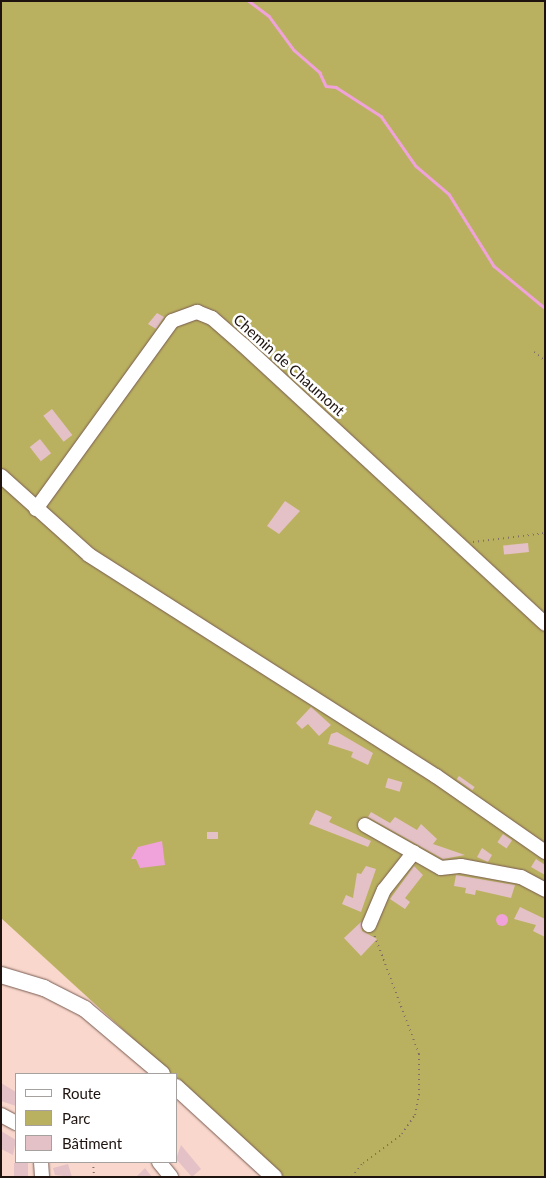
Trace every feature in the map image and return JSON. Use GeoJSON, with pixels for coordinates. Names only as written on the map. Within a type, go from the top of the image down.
{"type":"FeatureCollection","features":[{"type":"Feature","properties":{"kind":"main road"},"geometry":{"type":"LineString","coordinates":[[1,975],[44,988],[85,1009],[161,1073]]}},
{"type":"Feature","properties":{"kind":"main road"},"geometry":{"type":"LineString","coordinates":[[178,1089],[274,1177]]}},
{"type":"Feature","properties":{"kind":"street","name":"Chemin de Chaumont"},"geometry":{"type":"LineString","coordinates":[[36,509],[172,321],[197,312],[218,323],[461,543],[545,624]]}},
{"type":"Feature","properties":{"kind":"street"},"geometry":{"type":"LineString","coordinates":[[1,476],[89,555],[436,776],[545,852]]}},
{"type":"Feature","properties":{"kind":"street"},"geometry":{"type":"LineString","coordinates":[[365,825],[441,868],[461,866],[521,877],[545,890]]}},
{"type":"Feature","properties":{"kind":"street"},"geometry":{"type":"LineString","coordinates":[[369,925],[384,890],[414,852]]}},
{"type":"Feature","properties":{"kind":"street"},"geometry":{"type":"LineString","coordinates":[[1,1115],[15,1122]]}},
{"type":"Feature","properties":{"kind":"street"},"geometry":{"type":"LineString","coordinates":[[41,1163],[42,1177]]}},
{"type":"Feature","properties":{"kind":"street"},"geometry":{"type":"LineString","coordinates":[[160,1163],[171,1177]]}},
{"type":"Feature","properties":{"kind":"path"},"geometry":{"type":"LineString","coordinates":[[534,352],[545,361]]}},
{"type":"Feature","properties":{"kind":"path"},"geometry":{"type":"LineString","coordinates":[[461,543],[545,533]]}},
{"type":"Feature","properties":{"kind":"path"},"geometry":{"type":"LineString","coordinates":[[352,1177],[363,1163],[402,1134],[415,1116],[422,1067],[382,951],[369,925]]}},
{"type":"Feature","properties":{"kind":"path"},"geometry":{"type":"LineString","coordinates":[[94,1163],[94,1177]]}},
{"type":"Feature","properties":{"kind":"green space"},"geometry":{"type":"Polygon","coordinates":[[[1,1],[545,1],[545,1177],[284,1177],[178,1080],[178,1073],[170,1073],[1,918],[1,1]]]}},
{"type":"Feature","properties":{"kind":"shaded area"},"geometry":{"type":"Polygon","coordinates":[[[162,841],[165,865],[140,868],[136,859],[131,859],[138,847],[162,841]]]}},
{"type":"Feature","properties":{"kind":"shaded area"},"geometry":{"type":"Polygon","coordinates":[[[502,914],[508,920],[502,926],[496,920],[502,914]]]}},
{"type":"Feature","properties":{"kind":"building"},"geometry":{"type":"Polygon","coordinates":[[[157,313],[164,317],[156,329],[148,324],[157,313]]]}},
{"type":"Feature","properties":{"kind":"building"},"geometry":{"type":"Polygon","coordinates":[[[52,409],[72,435],[64,442],[43,416],[52,409]]]}},
{"type":"Feature","properties":{"kind":"building"},"geometry":{"type":"Polygon","coordinates":[[[40,439],[51,453],[41,461],[30,447],[40,439]]]}},
{"type":"Feature","properties":{"kind":"building"},"geometry":{"type":"Polygon","coordinates":[[[285,501],[300,511],[279,534],[267,526],[285,501]]]}},
{"type":"Feature","properties":{"kind":"building"},"geometry":{"type":"Polygon","coordinates":[[[528,543],[529,552],[504,555],[503,546],[528,543]]]}},
{"type":"Feature","properties":{"kind":"building"},"geometry":{"type":"Polygon","coordinates":[[[311,707],[331,725],[319,736],[308,724],[302,729],[296,723],[311,707]]]}},
{"type":"Feature","properties":{"kind":"building"},"geometry":{"type":"Polygon","coordinates":[[[337,732],[373,753],[368,765],[351,757],[353,752],[328,744],[331,734],[337,732]]]}},
{"type":"Feature","properties":{"kind":"building"},"geometry":{"type":"Polygon","coordinates":[[[459,776],[475,787],[472,790],[457,779],[459,776]]]}},
{"type":"Feature","properties":{"kind":"building"},"geometry":{"type":"Polygon","coordinates":[[[388,778],[402,782],[400,792],[385,788],[388,778]]]}},
{"type":"Feature","properties":{"kind":"building"},"geometry":{"type":"Polygon","coordinates":[[[316,810],[332,817],[329,822],[371,841],[368,847],[309,824],[316,810]]]}},
{"type":"Feature","properties":{"kind":"building"},"geometry":{"type":"Polygon","coordinates":[[[371,812],[390,823],[395,817],[417,830],[421,824],[437,839],[433,844],[465,855],[443,859],[368,817],[371,812]]]}},
{"type":"Feature","properties":{"kind":"building"},"geometry":{"type":"Polygon","coordinates":[[[207,832],[218,832],[218,839],[207,839],[207,832]]]}},
{"type":"Feature","properties":{"kind":"building"},"geometry":{"type":"Polygon","coordinates":[[[503,834],[512,840],[507,848],[497,842],[503,834]]]}},
{"type":"Feature","properties":{"kind":"building"},"geometry":{"type":"Polygon","coordinates":[[[482,848],[492,855],[488,862],[477,857],[482,848]]]}},
{"type":"Feature","properties":{"kind":"building"},"geometry":{"type":"Polygon","coordinates":[[[536,859],[545,865],[545,875],[531,867],[536,859]]]}},
{"type":"Feature","properties":{"kind":"building"},"geometry":{"type":"Polygon","coordinates":[[[366,866],[376,869],[361,912],[342,904],[346,895],[353,898],[357,873],[361,874],[366,866]]]}},
{"type":"Feature","properties":{"kind":"building"},"geometry":{"type":"Polygon","coordinates":[[[414,866],[423,875],[405,898],[410,902],[405,909],[390,899],[414,866]]]}},
{"type":"Feature","properties":{"kind":"building"},"geometry":{"type":"Polygon","coordinates":[[[456,875],[515,885],[511,898],[476,890],[475,895],[465,893],[466,888],[454,886],[456,875]]]}},
{"type":"Feature","properties":{"kind":"building"},"geometry":{"type":"Polygon","coordinates":[[[520,907],[545,919],[545,937],[533,931],[536,925],[514,919],[520,907]]]}},
{"type":"Feature","properties":{"kind":"building"},"geometry":{"type":"Polygon","coordinates":[[[361,922],[362,931],[377,939],[361,956],[344,938],[361,922]]]}},
{"type":"Feature","properties":{"kind":"building"},"geometry":{"type":"Polygon","coordinates":[[[1,1083],[15,1091],[15,1106],[1,1101],[1,1083]]]}},
{"type":"Feature","properties":{"kind":"building"},"geometry":{"type":"Polygon","coordinates":[[[1,1131],[15,1139],[15,1145],[13,1155],[1,1149],[1,1131]]]}},
{"type":"Feature","properties":{"kind":"building"},"geometry":{"type":"Polygon","coordinates":[[[181,1145],[201,1169],[192,1177],[178,1161],[181,1145]]]}},
{"type":"Feature","properties":{"kind":"building"},"geometry":{"type":"Polygon","coordinates":[[[14,1163],[28,1163],[28,1177],[14,1177],[14,1163]]]}},
{"type":"Feature","properties":{"kind":"building"},"geometry":{"type":"Polygon","coordinates":[[[68,1164],[72,1177],[55,1175],[53,1168],[68,1164]]]}},
{"type":"Feature","properties":{"kind":"building"},"geometry":{"type":"Polygon","coordinates":[[[145,1168],[152,1177],[136,1177],[145,1168]]]}},
{"type":"Feature","properties":{"kind":"waterway"},"geometry":{"type":"LineString","coordinates":[[249,1],[269,16],[294,50],[320,73],[326,86],[336,87],[381,116],[416,166],[449,194],[494,266],[545,308]]}}]}
